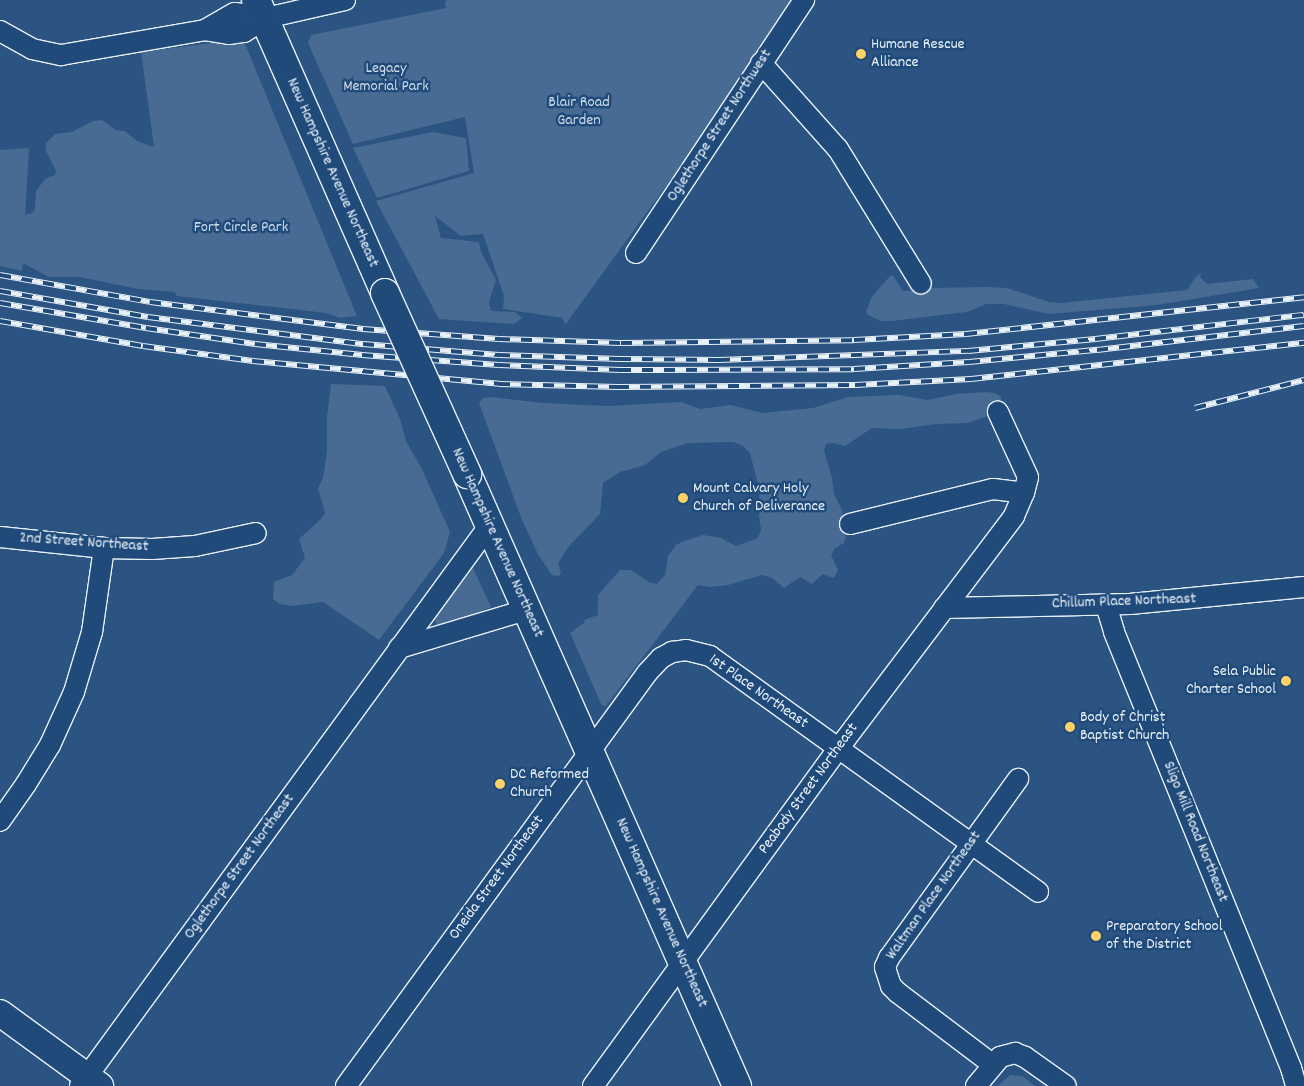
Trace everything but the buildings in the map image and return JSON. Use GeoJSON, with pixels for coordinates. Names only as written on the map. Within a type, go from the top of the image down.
{"type":"FeatureCollection","features":[{"type":"Feature","properties":{"kind":"main road","name":"New Hampshire Avenue Northeast"},"geometry":{"type":"LineString","coordinates":[[268,6],[275,45],[737,1086]]}},
{"type":"Feature","properties":{"kind":"street"},"geometry":{"type":"LineString","coordinates":[[0,31],[32,49],[60,55],[205,30],[235,13],[268,6],[345,0]]}},
{"type":"Feature","properties":{"kind":"street","name":"Oglethorpe Street Northwest"},"geometry":{"type":"LineString","coordinates":[[636,253],[804,0]]}},
{"type":"Feature","properties":{"kind":"street"},"geometry":{"type":"LineString","coordinates":[[761,63],[838,149],[921,284]]}},
{"type":"Feature","properties":{"kind":"street"},"geometry":{"type":"LineString","coordinates":[[850,524],[993,489],[1024,494],[1028,477],[998,412]]}},
{"type":"Feature","properties":{"kind":"street","name":"Peabody Street Northeast"},"geometry":{"type":"LineString","coordinates":[[593,1086],[838,748],[998,539],[1014,516],[1024,494]]}},
{"type":"Feature","properties":{"kind":"street","name":"Oglethorpe Street Northeast"},"geometry":{"type":"LineString","coordinates":[[89,1083],[399,648],[489,526]]}},
{"type":"Feature","properties":{"kind":"street","name":"2nd Street Northeast"},"geometry":{"type":"LineString","coordinates":[[0,537],[104,548],[152,549],[196,546],[256,533]]}},
{"type":"Feature","properties":{"kind":"street"},"geometry":{"type":"LineString","coordinates":[[0,821],[50,745],[74,692],[92,632],[104,548]]}},
{"type":"Feature","properties":{"kind":"street","name":"Chillum Place Northeast"},"geometry":{"type":"LineString","coordinates":[[944,608],[1106,605],[1196,599],[1304,587]]}},
{"type":"Feature","properties":{"kind":"street","name":"Sligo Mill Road Northeast"},"geometry":{"type":"LineString","coordinates":[[1106,605],[1114,632],[1288,1059],[1296,1086]]}},
{"type":"Feature","properties":{"kind":"street"},"geometry":{"type":"LineString","coordinates":[[399,648],[526,610]]}},
{"type":"Feature","properties":{"kind":"street","name":"1st Place Northeast"},"geometry":{"type":"LineString","coordinates":[[672,652],[686,650],[710,656],[1038,892]]}},
{"type":"Feature","properties":{"kind":"street","name":"Oneida Street Northeast"},"geometry":{"type":"LineString","coordinates":[[346,1086],[651,668],[672,652]]}},
{"type":"Feature","properties":{"kind":"street","name":"Waltman Place Northeast"},"geometry":{"type":"LineString","coordinates":[[992,1064],[898,993],[891,986],[884,967],[1018,779]]}},
{"type":"Feature","properties":{"kind":"street"},"geometry":{"type":"LineString","coordinates":[[0,1013],[89,1083]]}},
{"type":"Feature","properties":{"kind":"street"},"geometry":{"type":"LineString","coordinates":[[976,1086],[992,1064],[1000,1057],[1015,1053],[1025,1057],[1066,1086]]}},
{"type":"Feature","properties":{"kind":"green space","name":"Blair Road Garden"},"geometry":{"type":"Polygon","coordinates":[[[794,0],[756,54],[717,116],[565,325],[563,318],[503,309],[504,296],[483,234],[461,236],[435,216],[441,238],[479,242],[481,252],[496,280],[489,302],[491,311],[515,312],[522,318],[514,324],[439,319],[376,201],[474,173],[465,117],[353,144],[308,43],[311,35],[446,8],[445,1],[794,0]]]}},
{"type":"Feature","properties":{"kind":"green space","name":"Fort Circle Park"},"geometry":{"type":"Polygon","coordinates":[[[243,39],[357,316],[340,318],[326,313],[176,296],[175,292],[138,289],[80,277],[49,277],[23,263],[22,271],[0,266],[0,150],[29,148],[25,215],[32,213],[35,209],[36,191],[45,179],[55,175],[56,171],[46,151],[46,143],[55,134],[72,132],[93,121],[102,120],[116,130],[125,131],[137,141],[154,147],[141,52],[243,39]]]}},
{"type":"Feature","properties":{"kind":"green space"},"geometry":{"type":"Polygon","coordinates":[[[433,132],[466,138],[469,171],[377,198],[353,148],[433,132]]]}},
{"type":"Feature","properties":{"kind":"green space"},"geometry":{"type":"Polygon","coordinates":[[[1201,273],[1200,277],[1207,284],[1253,279],[1259,288],[1157,305],[1049,314],[1004,304],[986,304],[967,312],[892,321],[881,321],[868,315],[866,312],[871,298],[890,276],[893,276],[903,291],[929,288],[1007,288],[1049,302],[1061,303],[1187,290],[1201,273]]]}},
{"type":"Feature","properties":{"kind":"green space"},"geometry":{"type":"Polygon","coordinates":[[[331,384],[385,386],[400,419],[406,441],[422,469],[450,532],[444,553],[379,640],[323,602],[292,606],[280,604],[273,599],[274,582],[292,575],[305,558],[299,539],[325,513],[318,488],[323,478],[327,451],[327,416],[331,384]]]}},
{"type":"Feature","properties":{"kind":"green space"},"geometry":{"type":"Polygon","coordinates":[[[995,393],[1001,397],[1002,404],[987,416],[968,423],[937,424],[900,429],[872,428],[845,446],[833,443],[826,444],[824,451],[832,478],[834,494],[842,510],[846,536],[844,543],[835,548],[831,555],[838,570],[834,578],[823,574],[812,584],[800,577],[784,588],[772,578],[762,575],[728,585],[710,587],[698,585],[605,707],[601,704],[570,633],[585,622],[584,620],[598,615],[598,595],[620,570],[631,570],[649,582],[657,584],[665,575],[668,556],[676,545],[684,541],[703,535],[721,538],[736,546],[758,538],[761,530],[758,508],[760,492],[750,453],[743,446],[733,442],[688,443],[661,452],[645,465],[620,472],[603,483],[600,514],[570,545],[558,563],[561,573],[559,576],[552,575],[539,556],[522,520],[479,403],[483,398],[491,397],[543,403],[607,406],[681,402],[700,409],[731,405],[762,413],[813,408],[848,397],[899,395],[928,400],[956,394],[995,393]]]}},
{"type":"Feature","properties":{"kind":"green space"},"geometry":{"type":"Polygon","coordinates":[[[470,562],[491,607],[442,627],[437,625],[434,618],[470,562]]]}},
{"type":"Feature","properties":{"kind":"green space"},"geometry":{"type":"Polygon","coordinates":[[[1010,1075],[1022,1076],[1035,1086],[998,1086],[1010,1075]]]}},
{"type":"Feature","properties":{"kind":"railway"},"geometry":{"type":"LineString","coordinates":[[0,275],[150,302],[363,329],[499,339],[621,343],[854,340],[966,334],[1304,297]]}},
{"type":"Feature","properties":{"kind":"railway"},"geometry":{"type":"LineString","coordinates":[[0,291],[148,317],[363,344],[499,355],[620,359],[719,360],[968,351],[1095,339],[1304,315]]}},
{"type":"Feature","properties":{"kind":"railway"},"geometry":{"type":"LineString","coordinates":[[0,303],[146,328],[255,344],[362,355],[499,365],[620,370],[854,369],[969,362],[1097,350],[1304,326]]}},
{"type":"Feature","properties":{"kind":"railway"},"geometry":{"type":"LineString","coordinates":[[0,321],[143,346],[253,361],[499,384],[618,387],[855,385],[971,379],[1304,343]]}},
{"type":"Feature","properties":{"kind":"railway"},"geometry":{"type":"LineString","coordinates":[[1195,408],[1304,380]]}},
{"type":"Feature","properties":{"kind":"place","name":"Humane Rescue Alliance"},"geometry":{"type":"Point","coordinates":[861,54]}},
{"type":"Feature","properties":{"kind":"place","name":"Mount Calvary Holy Church of Deliverance"},"geometry":{"type":"Point","coordinates":[683,498]}},
{"type":"Feature","properties":{"kind":"place","name":"Sela Public Charter School"},"geometry":{"type":"Point","coordinates":[1286,681]}},
{"type":"Feature","properties":{"kind":"place","name":"Body of Christ Baptist Church"},"geometry":{"type":"Point","coordinates":[1070,727]}},
{"type":"Feature","properties":{"kind":"place","name":"DC Reformed Church"},"geometry":{"type":"Point","coordinates":[500,784]}},
{"type":"Feature","properties":{"kind":"place","name":"Preparatory School of the District"},"geometry":{"type":"Point","coordinates":[1096,936]}},
{"type":"Feature","properties":{"kind":"park label","name":"Legacy Memorial Park"},"geometry":{"type":"Point","coordinates":[386,78]}}]}
